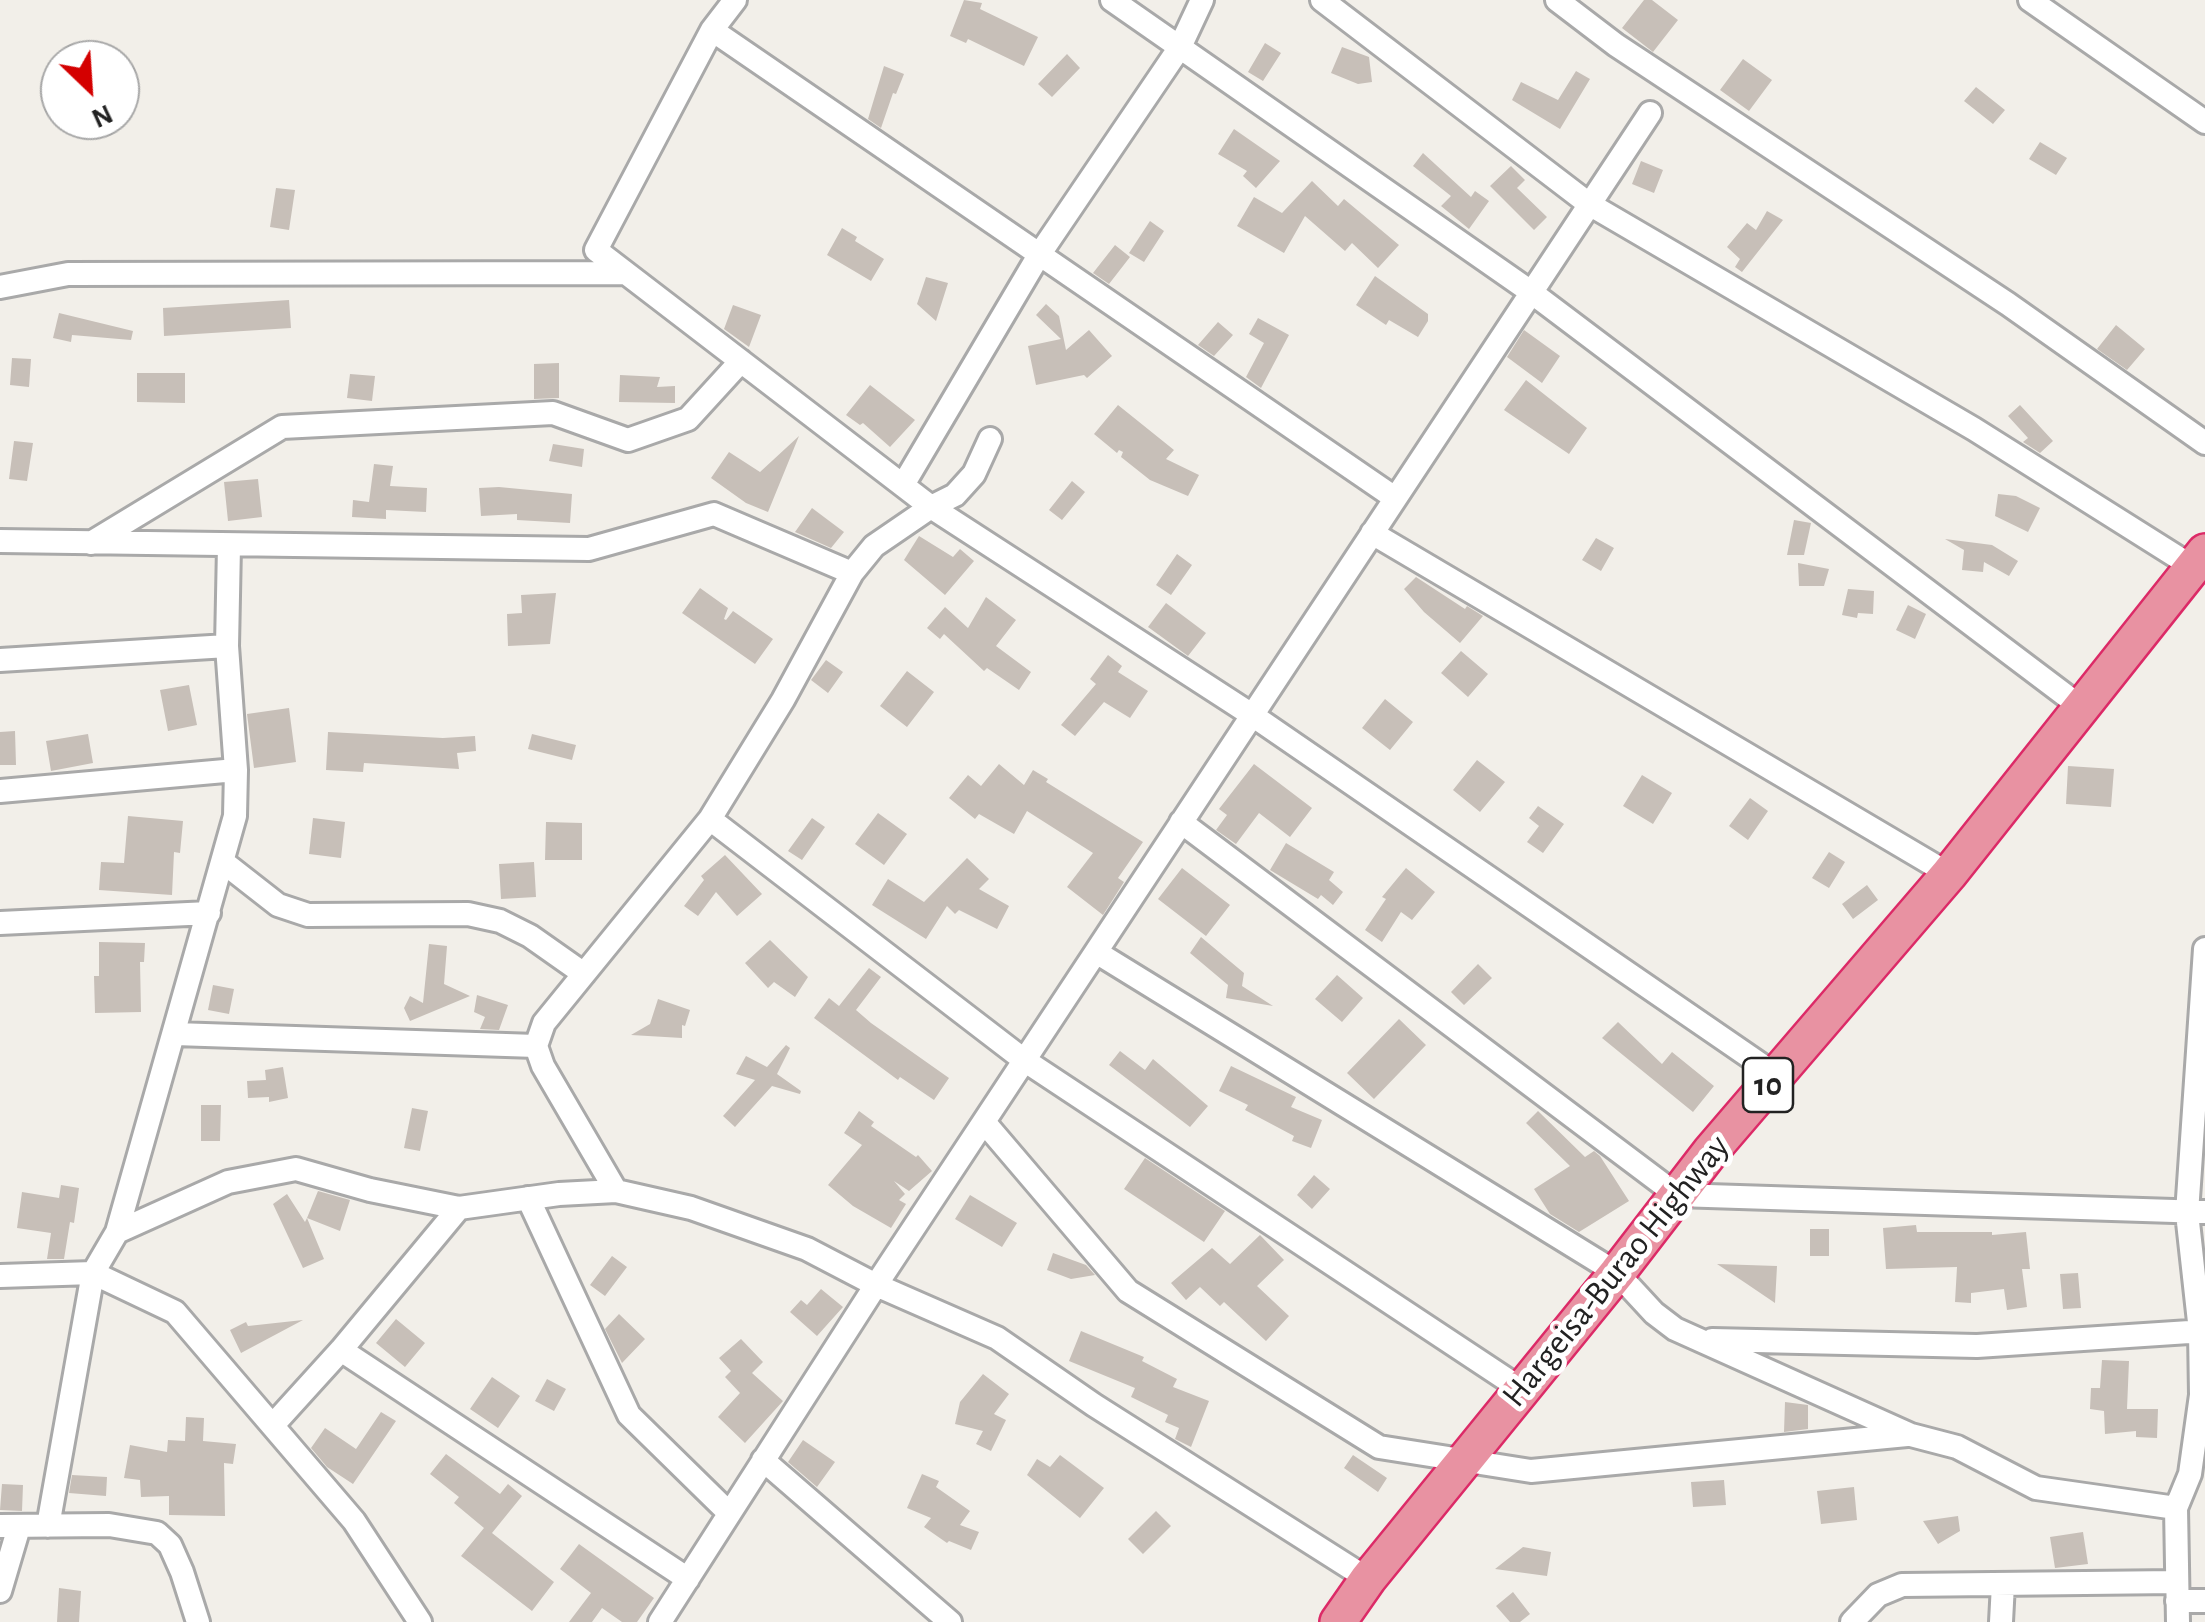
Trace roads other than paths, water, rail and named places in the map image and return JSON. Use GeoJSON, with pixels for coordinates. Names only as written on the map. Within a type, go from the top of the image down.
{"type":"FeatureCollection","features":[{"type":"Feature","properties":{"kind":"highway","name":"Hargeisa-Burao Highway"},"geometry":{"type":"LineString","coordinates":[[1346,1618],[1368,1578],[1776,1075],[1949,874],[2199,560]]}},
{"type":"Feature","properties":{"kind":"street"},"geometry":{"type":"LineString","coordinates":[[735,0],[712,30],[596,250],[931,506],[1252,715],[1776,1075]]}},
{"type":"Feature","properties":{"kind":"street"},"geometry":{"type":"LineString","coordinates":[[1112,0],[1532,292],[2081,707]]}},
{"type":"Feature","properties":{"kind":"street"},"geometry":{"type":"LineString","coordinates":[[903,485],[1039,254],[1180,47],[1202,0]]}},
{"type":"Feature","properties":{"kind":"street"},"geometry":{"type":"LineString","coordinates":[[1322,0],[1589,204],[2199,560]]}},
{"type":"Feature","properties":{"kind":"street"},"geometry":{"type":"LineString","coordinates":[[1557,0],[1616,46],[2008,304],[2205,443]]}},
{"type":"Feature","properties":{"kind":"street"},"geometry":{"type":"LineString","coordinates":[[2030,0],[2205,122]]}},
{"type":"Feature","properties":{"kind":"street"},"geometry":{"type":"LineString","coordinates":[[712,30],[1395,498]]}},
{"type":"Feature","properties":{"kind":"street"},"geometry":{"type":"LineString","coordinates":[[660,1622],[876,1285],[1650,113]]}},
{"type":"Feature","properties":{"kind":"street"},"geometry":{"type":"LineString","coordinates":[[0,287],[68,274],[625,273]]}},
{"type":"Feature","properties":{"kind":"street"},"geometry":{"type":"LineString","coordinates":[[91,543],[282,427],[553,413],[628,440],[688,419],[740,361]]}},
{"type":"Feature","properties":{"kind":"street"},"geometry":{"type":"LineString","coordinates":[[616,1191],[555,1090],[536,1046],[544,1023],[710,820],[783,700],[852,573],[874,546],[931,506],[955,495],[974,474],[990,438]]}},
{"type":"Feature","properties":{"kind":"street"},"geometry":{"type":"LineString","coordinates":[[0,541],[589,549],[714,514],[852,573]]}},
{"type":"Feature","properties":{"kind":"street"},"geometry":{"type":"LineString","coordinates":[[1372,533],[1949,874]]}},
{"type":"Feature","properties":{"kind":"street"},"geometry":{"type":"LineString","coordinates":[[48,1526],[93,1274],[117,1232],[235,816],[236,770],[227,646],[230,546]]}},
{"type":"Feature","properties":{"kind":"street"},"geometry":{"type":"LineString","coordinates":[[0,660],[227,646]]}},
{"type":"Feature","properties":{"kind":"street"},"geometry":{"type":"LineString","coordinates":[[0,791],[236,770]]}},
{"type":"Feature","properties":{"kind":"street"},"geometry":{"type":"LineString","coordinates":[[710,820],[1024,1060],[1521,1389]]}},
{"type":"Feature","properties":{"kind":"street"},"geometry":{"type":"LineString","coordinates":[[1181,822],[1677,1195],[2196,1212]]}},
{"type":"Feature","properties":{"kind":"street"},"geometry":{"type":"LineString","coordinates":[[223,862],[278,905],[308,916],[468,914],[500,920],[584,974]]}},
{"type":"Feature","properties":{"kind":"street"},"geometry":{"type":"LineString","coordinates":[[0,923],[209,914]]}},
{"type":"Feature","properties":{"kind":"street"},"geometry":{"type":"LineString","coordinates":[[2177,1602],[2176,1508],[2197,1474],[2201,1395],[2203,1331],[2196,1212],[2205,949]]}},
{"type":"Feature","properties":{"kind":"street"},"geometry":{"type":"LineString","coordinates":[[1096,952],[1617,1272],[1654,1313],[1675,1329],[1910,1435],[1958,1447],[2036,1488],[2176,1508]]}},
{"type":"Feature","properties":{"kind":"street"},"geometry":{"type":"LineString","coordinates":[[174,1034],[536,1046]]}},
{"type":"Feature","properties":{"kind":"street"},"geometry":{"type":"LineString","coordinates":[[984,1122],[1128,1291],[1380,1447],[1531,1471],[1910,1435]]}},
{"type":"Feature","properties":{"kind":"street"},"geometry":{"type":"LineString","coordinates":[[117,1232],[228,1182],[296,1169],[370,1190],[459,1208],[616,1191],[691,1208],[791,1244],[997,1338],[1094,1405],[1368,1578]]}},
{"type":"Feature","properties":{"kind":"street"},"geometry":{"type":"LineString","coordinates":[[528,1198],[630,1416],[729,1513]]}},
{"type":"Feature","properties":{"kind":"street"},"geometry":{"type":"LineString","coordinates":[[272,1425],[341,1350],[459,1208]]}},
{"type":"Feature","properties":{"kind":"street"},"geometry":{"type":"LineString","coordinates":[[0,1276],[93,1274],[175,1312],[354,1520],[420,1622]]}},
{"type":"Feature","properties":{"kind":"street"},"geometry":{"type":"LineString","coordinates":[[1698,1339],[1977,1346],[2203,1331]]}},
{"type":"Feature","properties":{"kind":"street"},"geometry":{"type":"LineString","coordinates":[[341,1350],[688,1579]]}},
{"type":"Feature","properties":{"kind":"street"},"geometry":{"type":"LineString","coordinates":[[763,1460],[950,1622]]}},
{"type":"Feature","properties":{"kind":"street"},"geometry":{"type":"LineString","coordinates":[[0,1591],[9,1527],[109,1525],[157,1534],[170,1545],[198,1622]]}},
{"type":"Feature","properties":{"kind":"street"},"geometry":{"type":"LineString","coordinates":[[2001,1622],[2002,1584]]}},
{"type":"Feature","properties":{"kind":"street"},"geometry":{"type":"LineString","coordinates":[[1852,1622],[1878,1595],[1902,1585],[2002,1584],[2177,1602],[2205,1601]]}}]}
